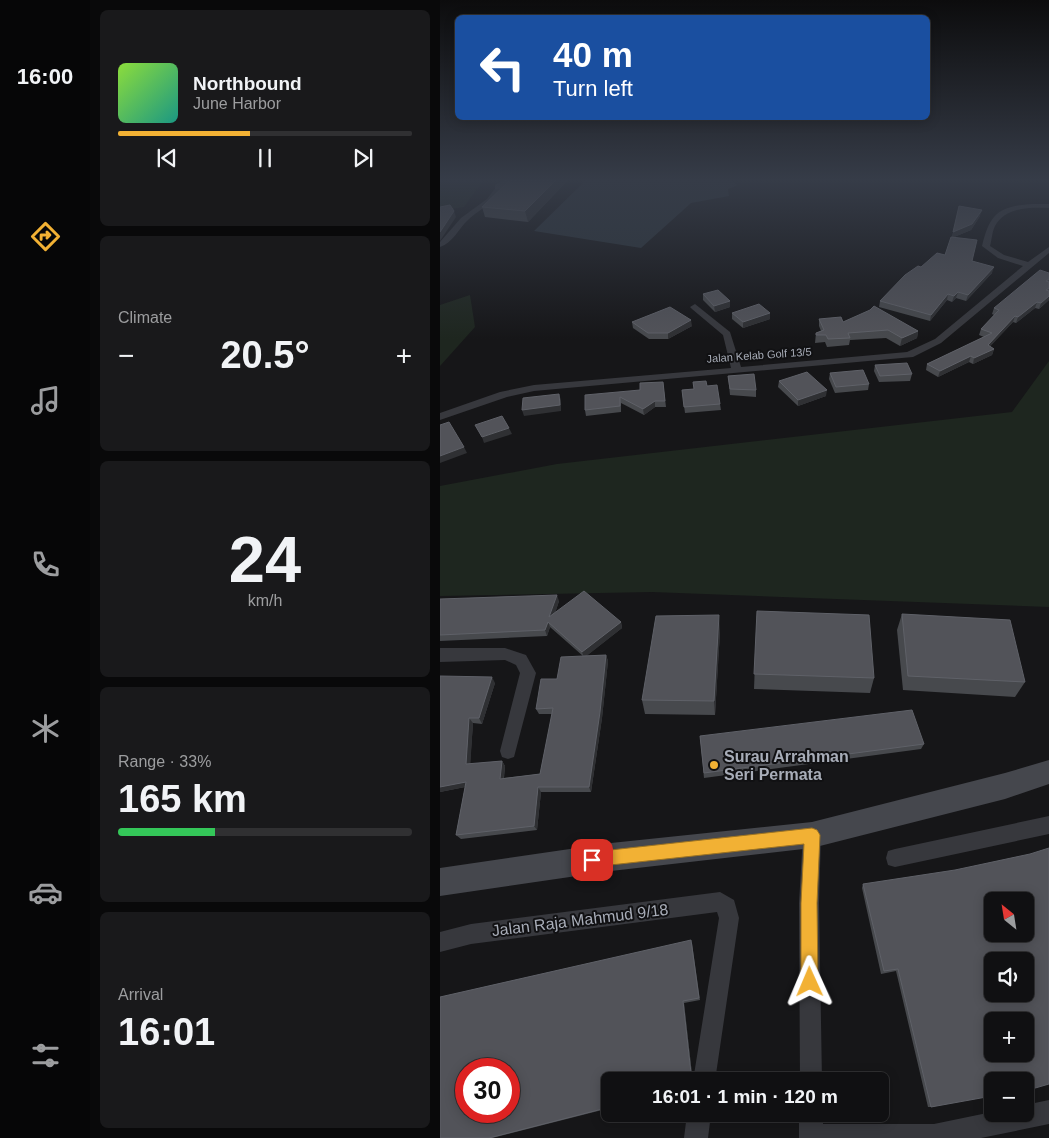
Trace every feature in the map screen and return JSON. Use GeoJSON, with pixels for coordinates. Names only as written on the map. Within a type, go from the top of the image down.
{"type":"FeatureCollection","features":[{"type":"Feature","properties":{"kind":"street"},"geometry":{"type":"LineString","coordinates":[[443,244],[453,233]]}},
{"type":"Feature","properties":{"kind":"street"},"geometry":{"type":"LineString","coordinates":[[990,233],[986,246],[989,249],[1003,257],[1030,266]]}},
{"type":"Feature","properties":{"kind":"street","name":"Jalan Kelab Golf 13/5"},"geometry":{"type":"LineString","coordinates":[[440,416],[504,394],[534,388],[909,355],[938,341],[1049,249]]}},
{"type":"Feature","properties":{"kind":"street"},"geometry":{"type":"LineString","coordinates":[[694,307],[727,334],[737,369]]}},
{"type":"Feature","properties":{"kind":"street"},"geometry":{"type":"LineString","coordinates":[[440,656],[505,654],[521,660],[528,672],[508,751]]}},
{"type":"Feature","properties":{"kind":"street"},"geometry":{"type":"LineString","coordinates":[[440,882],[611,857],[812,835],[1005,786],[1049,772]]}},
{"type":"Feature","properties":{"kind":"street"},"geometry":{"type":"LineString","coordinates":[[894,858],[1049,825]]}},
{"type":"Feature","properties":{"kind":"street"},"geometry":{"type":"LineString","coordinates":[[811,1072],[809,903],[812,835]]}},
{"type":"Feature","properties":{"kind":"street","name":"Jalan Raja Mahmud 9/18"},"geometry":{"type":"LineString","coordinates":[[440,942],[471,934],[720,902],[727,907],[729,918],[705,1072]]}},
{"type":"Feature","properties":{"kind":"street"},"geometry":{"type":"LineString","coordinates":[[811,1129],[934,1136],[1049,1112]]}},
{"type":"Feature","properties":{"kind":"street"},"geometry":{"type":"LineString","coordinates":[[696,1138],[698,1122]]}},
{"type":"Feature","properties":{"kind":"shaded area"},"geometry":{"type":"Polygon","coordinates":[[[547,233],[658,233],[641,248],[547,233]]]}},
{"type":"Feature","properties":{"kind":"shaded area"},"geometry":{"type":"Polygon","coordinates":[[[470,295],[475,327],[440,366],[440,305],[470,295]]]}},
{"type":"Feature","properties":{"kind":"shaded area"},"geometry":{"type":"Polygon","coordinates":[[[1049,361],[1049,607],[652,592],[440,596],[440,486],[557,464],[1012,412],[1049,361]]]}},
{"type":"Feature","properties":{"kind":"building"},"geometry":{"type":"Polygon","coordinates":[[[951,237],[977,240],[972,261],[994,267],[968,295],[958,292],[954,296],[948,294],[931,315],[880,301],[905,275],[918,266],[921,267],[937,253],[945,255],[951,237]]]}},
{"type":"Feature","properties":{"kind":"building"},"geometry":{"type":"Polygon","coordinates":[[[1040,270],[1049,273],[1049,279],[1046,281],[1049,282],[1049,288],[1046,290],[1049,291],[1049,296],[1041,303],[1037,302],[1018,317],[1015,316],[988,345],[994,349],[974,358],[971,356],[940,371],[927,364],[992,333],[981,329],[999,310],[994,308],[1040,270]]]}},
{"type":"Feature","properties":{"kind":"building"},"geometry":{"type":"Polygon","coordinates":[[[718,290],[730,301],[714,306],[703,294],[718,290]]]}},
{"type":"Feature","properties":{"kind":"building"},"geometry":{"type":"Polygon","coordinates":[[[759,304],[770,313],[743,322],[732,313],[759,304]]]}},
{"type":"Feature","properties":{"kind":"building"},"geometry":{"type":"Polygon","coordinates":[[[874,306],[918,331],[902,338],[888,330],[848,333],[850,338],[828,339],[826,335],[816,335],[816,333],[824,330],[819,319],[841,317],[843,322],[870,310],[874,306]]]}},
{"type":"Feature","properties":{"kind":"building"},"geometry":{"type":"Polygon","coordinates":[[[670,307],[691,320],[668,333],[648,333],[632,322],[670,307]]]}},
{"type":"Feature","properties":{"kind":"building"},"geometry":{"type":"Polygon","coordinates":[[[907,363],[912,374],[880,376],[875,365],[907,363]]]}},
{"type":"Feature","properties":{"kind":"building"},"geometry":{"type":"Polygon","coordinates":[[[863,370],[869,384],[836,387],[830,373],[863,370]]]}},
{"type":"Feature","properties":{"kind":"building"},"geometry":{"type":"Polygon","coordinates":[[[807,372],[827,390],[798,400],[779,381],[807,372]]]}},
{"type":"Feature","properties":{"kind":"building"},"geometry":{"type":"Polygon","coordinates":[[[754,374],[756,390],[730,389],[728,376],[754,374]]]}},
{"type":"Feature","properties":{"kind":"building"},"geometry":{"type":"Polygon","coordinates":[[[706,381],[707,386],[717,385],[720,404],[684,407],[682,390],[694,389],[693,382],[706,381]]]}},
{"type":"Feature","properties":{"kind":"building"},"geometry":{"type":"Polygon","coordinates":[[[663,382],[665,401],[655,401],[643,409],[620,397],[620,406],[585,410],[585,395],[640,390],[640,383],[663,382]]]}},
{"type":"Feature","properties":{"kind":"building"},"geometry":{"type":"Polygon","coordinates":[[[559,394],[560,405],[522,410],[523,398],[559,394]]]}},
{"type":"Feature","properties":{"kind":"building"},"geometry":{"type":"Polygon","coordinates":[[[502,416],[509,428],[482,437],[475,425],[502,416]]]}},
{"type":"Feature","properties":{"kind":"building"},"geometry":{"type":"Polygon","coordinates":[[[449,422],[464,447],[440,456],[440,425],[449,422]]]}},
{"type":"Feature","properties":{"kind":"building"},"geometry":{"type":"Polygon","coordinates":[[[584,591],[621,622],[582,652],[548,622],[545,630],[440,635],[440,599],[557,595],[549,617],[584,591]]]}},
{"type":"Feature","properties":{"kind":"building"},"geometry":{"type":"Polygon","coordinates":[[[757,611],[869,615],[874,678],[754,674],[757,611]]]}},
{"type":"Feature","properties":{"kind":"building"},"geometry":{"type":"Polygon","coordinates":[[[902,614],[1010,620],[1025,682],[908,676],[902,614]]]}},
{"type":"Feature","properties":{"kind":"building"},"geometry":{"type":"Polygon","coordinates":[[[719,615],[714,701],[642,700],[656,616],[719,615]]]}},
{"type":"Feature","properties":{"kind":"building"},"geometry":{"type":"Polygon","coordinates":[[[606,655],[589,787],[538,787],[534,826],[456,835],[466,782],[440,787],[440,676],[492,677],[479,718],[469,718],[466,764],[502,761],[500,779],[540,774],[553,708],[536,709],[541,679],[557,679],[561,657],[606,655]]]}},
{"type":"Feature","properties":{"kind":"building"},"geometry":{"type":"Polygon","coordinates":[[[912,710],[924,744],[704,773],[700,736],[912,710]]]}},
{"type":"Feature","properties":{"kind":"building"},"geometry":{"type":"Polygon","coordinates":[[[1049,848],[1049,1084],[1034,1088],[1034,1072],[984,1072],[984,1097],[931,1107],[898,969],[884,971],[863,884],[955,870],[1030,854],[1049,848]]]}},
{"type":"Feature","properties":{"kind":"building"},"geometry":{"type":"Polygon","coordinates":[[[691,940],[699,998],[683,1001],[691,1072],[601,1072],[601,1109],[489,1138],[440,1138],[440,997],[691,940]]]}},
{"type":"Feature","properties":{"kind":"place","name":"Surau Arrahman Seri Permata"},"geometry":{"type":"Point","coordinates":[714,765]}},
{"type":"Feature","properties":{"kind":"route"},"geometry":{"type":"LineString","coordinates":[[592,860],[812,835],[809,903],[810,982]]}}]}
